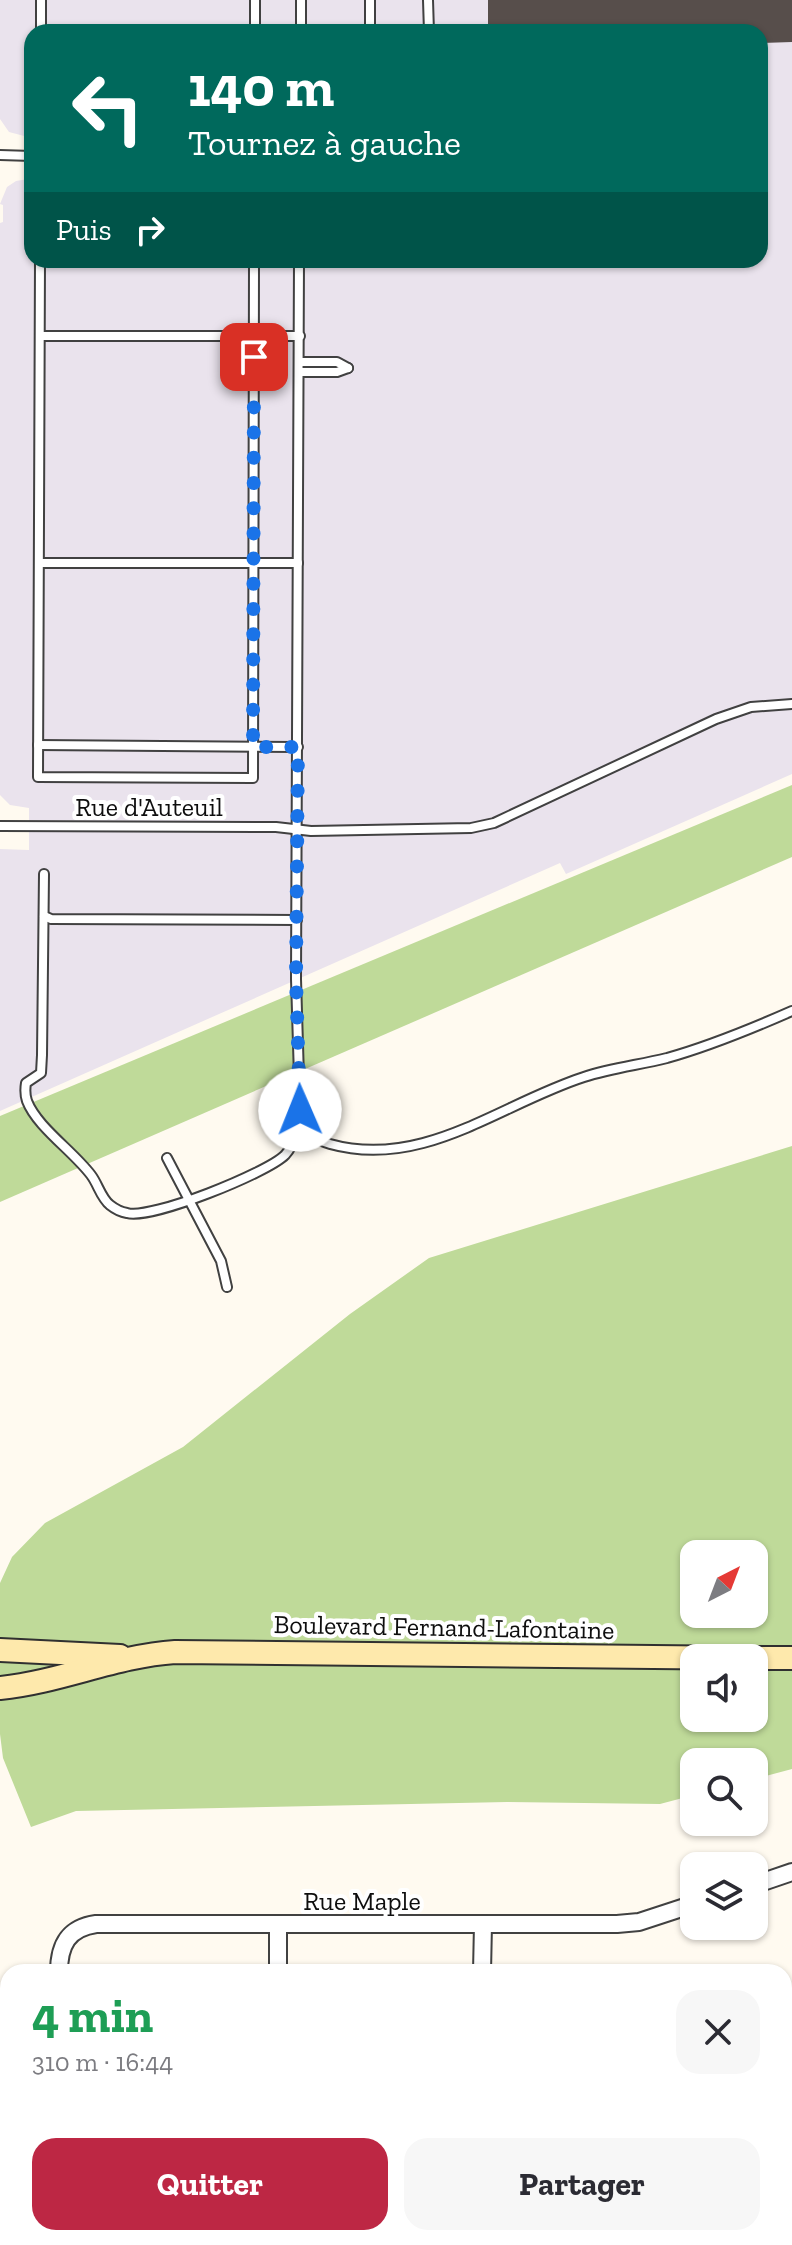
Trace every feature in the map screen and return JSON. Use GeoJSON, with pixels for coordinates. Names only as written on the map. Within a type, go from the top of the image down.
{"type":"FeatureCollection","features":[{"type":"Feature","properties":{"kind":"street","name":"Boulevard Fernand-Lafontaine"},"geometry":{"type":"LineString","coordinates":[[0,1650],[137,1657],[194,1651],[680,1657]]}},
{"type":"Feature","properties":{"kind":"street","name":"Boulevard Fernand-Lafontaine"},"geometry":{"type":"LineString","coordinates":[[0,1688],[40,1684],[137,1657]]}},
{"type":"Feature","properties":{"kind":"street","name":"Boulevard Fernand-Lafontaine"},"geometry":{"type":"LineString","coordinates":[[768,1658],[792,1658]]}},
{"type":"Feature","properties":{"kind":"street"},"geometry":{"type":"LineString","coordinates":[[768,1880],[792,1872]]}},
{"type":"Feature","properties":{"kind":"street","name":"Rue Maple"},"geometry":{"type":"LineString","coordinates":[[60,1964],[63,1944],[74,1931],[88,1925],[629,1924],[680,1908]]}},
{"type":"Feature","properties":{"kind":"street"},"geometry":{"type":"LineString","coordinates":[[482,1964],[483,1924]]}},
{"type":"Feature","properties":{"kind":"street"},"geometry":{"type":"LineString","coordinates":[[278,1925],[278,1964]]}},
{"type":"Feature","properties":{"kind":"lane"},"geometry":{"type":"LineString","coordinates":[[41,0],[41,24]]}},
{"type":"Feature","properties":{"kind":"lane"},"geometry":{"type":"LineString","coordinates":[[255,0],[255,24]]}},
{"type":"Feature","properties":{"kind":"lane"},"geometry":{"type":"LineString","coordinates":[[301,0],[301,24]]}},
{"type":"Feature","properties":{"kind":"lane"},"geometry":{"type":"LineString","coordinates":[[370,0],[370,24]]}},
{"type":"Feature","properties":{"kind":"lane"},"geometry":{"type":"LineString","coordinates":[[428,0],[429,24]]}},
{"type":"Feature","properties":{"kind":"lane"},"geometry":{"type":"LineString","coordinates":[[0,155],[24,156]]}},
{"type":"Feature","properties":{"kind":"lane"},"geometry":{"type":"LineString","coordinates":[[40,268],[38,777],[253,778],[254,268]]}},
{"type":"Feature","properties":{"kind":"lane"},"geometry":{"type":"LineString","coordinates":[[44,874],[41,1073],[26,1083],[26,1100],[91,1175],[110,1205],[138,1215],[189,1202],[280,1159],[291,1146],[300,1110],[296,979],[299,268]]}},
{"type":"Feature","properties":{"kind":"lane"},"geometry":{"type":"LineString","coordinates":[[40,336],[300,336]]}},
{"type":"Feature","properties":{"kind":"lane"},"geometry":{"type":"LineString","coordinates":[[39,563],[298,563]]}},
{"type":"Feature","properties":{"kind":"lane","name":"Rue d'Auteuil"},"geometry":{"type":"LineString","coordinates":[[0,826],[276,827],[297,830],[471,828],[494,823],[716,719],[751,707],[792,704]]}},
{"type":"Feature","properties":{"kind":"lane"},"geometry":{"type":"LineString","coordinates":[[38,745],[298,747]]}},
{"type":"Feature","properties":{"kind":"lane"},"geometry":{"type":"LineString","coordinates":[[44,916],[51,919],[297,920]]}},
{"type":"Feature","properties":{"kind":"lane"},"geometry":{"type":"LineString","coordinates":[[297,1129],[346,1148],[382,1151],[417,1145],[472,1126],[585,1077],[696,1049],[792,1011]]}},
{"type":"Feature","properties":{"kind":"lane"},"geometry":{"type":"LineString","coordinates":[[167,1158],[221,1261],[227,1287]]}},
{"type":"Feature","properties":{"kind":"shaded area"},"geometry":{"type":"Polygon","coordinates":[[[0,0],[792,0],[792,774],[566,874],[560,863],[0,1111],[0,849],[29,850],[29,808],[10,805],[0,795],[0,223],[3,222],[3,205],[0,204],[7,187],[24,180],[24,268],[768,268],[768,24],[24,24],[24,136],[9,132],[0,119],[0,0]]]}},
{"type":"Feature","properties":{"kind":"green space"},"geometry":{"type":"Polygon","coordinates":[[[792,785],[792,857],[0,1202],[0,1116],[792,785]]]}},
{"type":"Feature","properties":{"kind":"green space"},"geometry":{"type":"Polygon","coordinates":[[[792,1146],[792,1769],[768,1775],[768,1748],[680,1748],[680,1799],[660,1804],[507,1802],[76,1811],[31,1827],[3,1758],[0,1734],[0,1583],[12,1557],[45,1523],[183,1447],[350,1314],[429,1258],[792,1146]]]}},
{"type":"Feature","properties":{"kind":"building"},"geometry":{"type":"Polygon","coordinates":[[[488,0],[792,0],[792,42],[768,43],[768,24],[488,24],[488,0]]]}},
{"type":"Feature","properties":{"kind":"route"},"geometry":{"type":"LineString","coordinates":[[254,357],[253,747],[298,747],[296,979],[300,1110]]}}]}
